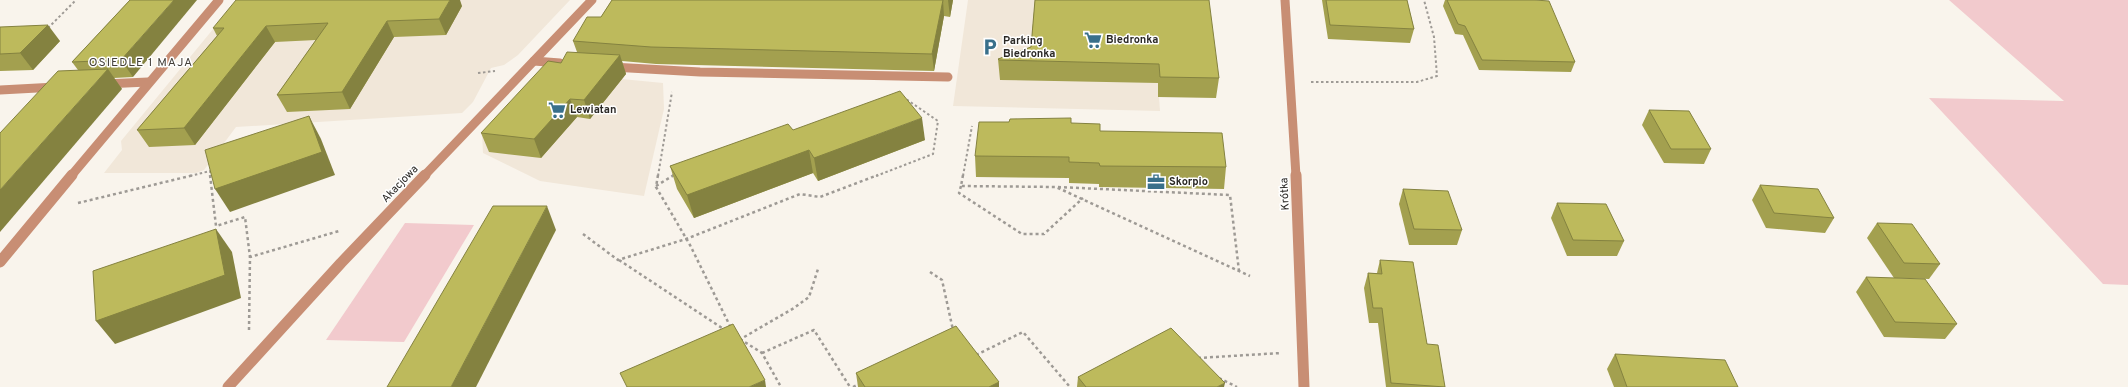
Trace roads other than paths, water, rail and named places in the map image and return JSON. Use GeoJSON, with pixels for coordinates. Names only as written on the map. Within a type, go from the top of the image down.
{"type":"FeatureCollection","features":[{"type":"Feature","properties":{"kind":"street"},"geometry":{"type":"LineString","coordinates":[[0,262],[148,82],[219,0]]}},
{"type":"Feature","properties":{"kind":"street","name":"Akacjowa"},"geometry":{"type":"LineString","coordinates":[[228,387],[347,258],[592,0]]}},
{"type":"Feature","properties":{"kind":"street","name":"Krótka"},"geometry":{"type":"LineString","coordinates":[[1285,0],[1304,387]]}},
{"type":"Feature","properties":{"kind":"street"},"geometry":{"type":"LineString","coordinates":[[534,61],[572,64]]}},
{"type":"Feature","properties":{"kind":"street"},"geometry":{"type":"LineString","coordinates":[[602,66],[670,71],[948,77]]}},
{"type":"Feature","properties":{"kind":"street"},"geometry":{"type":"LineString","coordinates":[[93,85],[148,82]]}},
{"type":"Feature","properties":{"kind":"street"},"geometry":{"type":"LineString","coordinates":[[0,90],[62,86]]}},
{"type":"Feature","properties":{"kind":"place","name":"Biedronka"},"geometry":{"type":"Point","coordinates":[1093,40]}},
{"type":"Feature","properties":{"kind":"place","name":"Parking Biedronka"},"geometry":{"type":"Point","coordinates":[990,47]}},
{"type":"Feature","properties":{"kind":"place","name":"Lewiatan"},"geometry":{"type":"Point","coordinates":[557,110]}},
{"type":"Feature","properties":{"kind":"place","name":"Skorpio"},"geometry":{"type":"Point","coordinates":[1156,182]}},
{"type":"Feature","properties":{"kind":"district","name":"OSIEDLE 1 MAJA"},"geometry":{"type":"Point","coordinates":[141,63]}}]}
